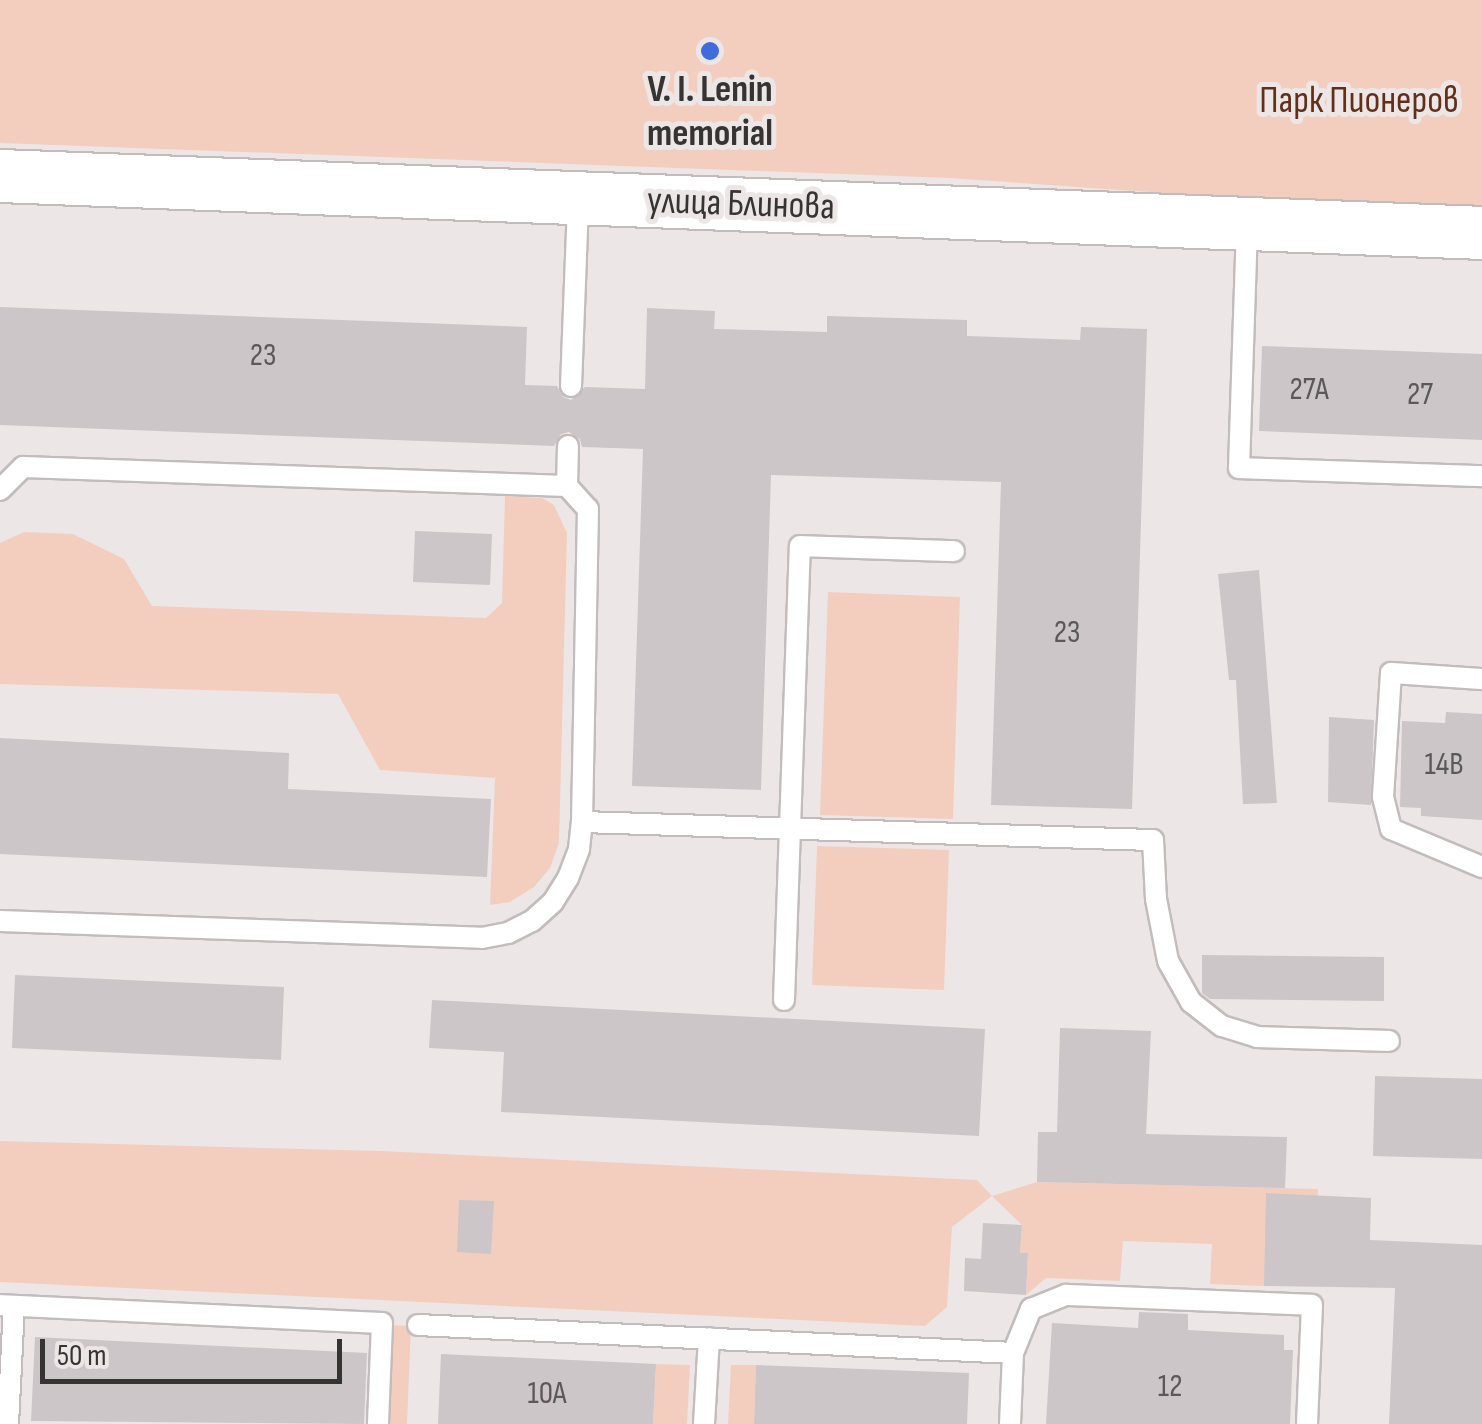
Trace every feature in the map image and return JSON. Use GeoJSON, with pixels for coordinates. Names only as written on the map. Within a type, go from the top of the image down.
{"type":"FeatureCollection","features":[{"type":"Feature","properties":{"kind":"street","name":"улица Блинова"},"geometry":{"type":"LineString","coordinates":[[0,176],[1482,233]]}},
{"type":"Feature","properties":{"kind":"lane"},"geometry":{"type":"LineString","coordinates":[[571,386],[578,198]]}},
{"type":"Feature","properties":{"kind":"lane"},"geometry":{"type":"LineString","coordinates":[[1247,224],[1239,468],[1482,476]]}},
{"type":"Feature","properties":{"kind":"lane"},"geometry":{"type":"LineString","coordinates":[[567,486],[568,446]]}},
{"type":"Feature","properties":{"kind":"lane"},"geometry":{"type":"LineString","coordinates":[[0,490],[23,468],[567,486],[588,508],[579,849],[553,902],[520,927],[482,938],[0,921]]}},
{"type":"Feature","properties":{"kind":"lane"},"geometry":{"type":"LineString","coordinates":[[784,1000],[800,546],[954,552]]}},
{"type":"Feature","properties":{"kind":"lane"},"geometry":{"type":"LineString","coordinates":[[1482,680],[1391,673],[1383,797],[1391,829],[1482,867]]}},
{"type":"Feature","properties":{"kind":"lane"},"geometry":{"type":"LineString","coordinates":[[582,822],[1154,840],[1156,900],[1168,961],[1191,1002],[1222,1026],[1257,1037],[1389,1041]]}},
{"type":"Feature","properties":{"kind":"lane"},"geometry":{"type":"LineString","coordinates":[[1010,1424],[1013,1352],[1031,1309],[1066,1295],[1312,1305],[1307,1424]]}},
{"type":"Feature","properties":{"kind":"lane"},"geometry":{"type":"LineString","coordinates":[[8,1424],[7,1305],[382,1323],[378,1424]]}},
{"type":"Feature","properties":{"kind":"lane"},"geometry":{"type":"LineString","coordinates":[[418,1324],[1013,1352]]}},
{"type":"Feature","properties":{"kind":"lane"},"geometry":{"type":"LineString","coordinates":[[704,1424],[708,1338]]}},
{"type":"Feature","properties":{"kind":"green space","name":"Парк Пионеров"},"geometry":{"type":"Polygon","coordinates":[[[0,0],[1482,0],[1482,206],[1294,202],[949,178],[0,143],[0,0]]]}},
{"type":"Feature","properties":{"kind":"green space"},"geometry":{"type":"Polygon","coordinates":[[[505,496],[542,498],[554,505],[567,533],[559,843],[550,868],[534,887],[510,902],[490,905],[495,778],[380,770],[338,694],[0,684],[0,543],[24,532],[73,534],[124,559],[152,606],[486,618],[502,603],[505,496]]]}},
{"type":"Feature","properties":{"kind":"green space"},"geometry":{"type":"Polygon","coordinates":[[[828,592],[960,597],[953,819],[820,815],[828,592]]]}},
{"type":"Feature","properties":{"kind":"green space"},"geometry":{"type":"Polygon","coordinates":[[[817,846],[949,850],[944,990],[812,985],[817,846]]]}},
{"type":"Feature","properties":{"kind":"green space"},"geometry":{"type":"Polygon","coordinates":[[[0,1141],[381,1151],[977,1180],[992,1196],[952,1227],[947,1307],[925,1326],[0,1282],[0,1141]]]}},
{"type":"Feature","properties":{"kind":"green space"},"geometry":{"type":"Polygon","coordinates":[[[1037,1182],[1318,1189],[1315,1233],[1264,1286],[1210,1284],[1212,1244],[1123,1241],[1120,1281],[1046,1278],[1026,1295],[1028,1254],[1020,1253],[1022,1225],[992,1196],[1037,1182]]]}},
{"type":"Feature","properties":{"kind":"green space"},"geometry":{"type":"Polygon","coordinates":[[[389,1325],[411,1326],[407,1424],[386,1424],[389,1325]]]}},
{"type":"Feature","properties":{"kind":"green space"},"geometry":{"type":"Polygon","coordinates":[[[656,1364],[690,1365],[687,1424],[653,1424],[656,1364]]]}},
{"type":"Feature","properties":{"kind":"green space"},"geometry":{"type":"Polygon","coordinates":[[[731,1365],[756,1365],[754,1424],[728,1424],[731,1365]]]}},
{"type":"Feature","properties":{"kind":"building"},"geometry":{"type":"Polygon","coordinates":[[[0,307],[527,327],[525,385],[557,386],[563,397],[571,400],[585,387],[645,389],[647,308],[715,311],[714,329],[827,332],[827,316],[967,320],[967,336],[1080,340],[1081,327],[1147,329],[1132,809],[991,805],[1001,482],[771,475],[761,790],[632,786],[643,449],[582,447],[580,439],[569,432],[561,434],[554,446],[0,425],[0,307]]]}},
{"type":"Feature","properties":{"kind":"building"},"geometry":{"type":"Polygon","coordinates":[[[1262,346],[1482,354],[1482,440],[1259,431],[1262,346]]]}},
{"type":"Feature","properties":{"kind":"building"},"geometry":{"type":"Polygon","coordinates":[[[415,531],[492,534],[490,585],[413,582],[415,531]]]}},
{"type":"Feature","properties":{"kind":"building"},"geometry":{"type":"Polygon","coordinates":[[[1259,570],[1277,803],[1243,804],[1236,680],[1229,680],[1218,574],[1259,570]]]}},
{"type":"Feature","properties":{"kind":"building"},"geometry":{"type":"Polygon","coordinates":[[[1446,712],[1482,714],[1482,820],[1421,816],[1421,808],[1400,807],[1402,721],[1445,723],[1446,712]]]}},
{"type":"Feature","properties":{"kind":"building"},"geometry":{"type":"Polygon","coordinates":[[[1329,717],[1374,720],[1371,805],[1328,802],[1329,717]]]}},
{"type":"Feature","properties":{"kind":"building"},"geometry":{"type":"Polygon","coordinates":[[[0,738],[289,753],[288,789],[491,799],[487,877],[0,854],[0,738]]]}},
{"type":"Feature","properties":{"kind":"building"},"geometry":{"type":"Polygon","coordinates":[[[1202,955],[1384,957],[1384,1001],[1210,999],[1202,993],[1202,955]]]}},
{"type":"Feature","properties":{"kind":"building"},"geometry":{"type":"Polygon","coordinates":[[[15,975],[284,987],[281,1060],[12,1048],[15,975]]]}},
{"type":"Feature","properties":{"kind":"building"},"geometry":{"type":"Polygon","coordinates":[[[432,1000],[985,1029],[979,1136],[501,1112],[504,1052],[429,1048],[432,1000]]]}},
{"type":"Feature","properties":{"kind":"building"},"geometry":{"type":"Polygon","coordinates":[[[1060,1028],[1151,1031],[1146,1134],[1287,1137],[1285,1188],[1037,1182],[1038,1132],[1057,1132],[1060,1028]]]}},
{"type":"Feature","properties":{"kind":"building"},"geometry":{"type":"Polygon","coordinates":[[[1375,1076],[1482,1079],[1482,1159],[1373,1156],[1375,1076]]]}},
{"type":"Feature","properties":{"kind":"building"},"geometry":{"type":"Polygon","coordinates":[[[1266,1193],[1371,1198],[1370,1240],[1482,1245],[1482,1424],[1389,1424],[1395,1288],[1264,1286],[1266,1193]]]}},
{"type":"Feature","properties":{"kind":"building"},"geometry":{"type":"Polygon","coordinates":[[[459,1200],[494,1201],[491,1254],[457,1252],[459,1200]]]}},
{"type":"Feature","properties":{"kind":"building"},"geometry":{"type":"Polygon","coordinates":[[[983,1223],[1022,1225],[1020,1253],[1028,1253],[1026,1295],[964,1291],[965,1258],[981,1259],[983,1223]]]}},
{"type":"Feature","properties":{"kind":"building"},"geometry":{"type":"Polygon","coordinates":[[[1139,1312],[1188,1314],[1188,1330],[1284,1335],[1284,1350],[1293,1350],[1290,1424],[1046,1424],[1052,1323],[1138,1328],[1139,1312]]]}},
{"type":"Feature","properties":{"kind":"building"},"geometry":{"type":"Polygon","coordinates":[[[35,1337],[367,1353],[364,1424],[31,1421],[35,1337]]]}},
{"type":"Feature","properties":{"kind":"building"},"geometry":{"type":"Polygon","coordinates":[[[441,1354],[656,1364],[653,1424],[438,1424],[441,1354]]]}},
{"type":"Feature","properties":{"kind":"building"},"geometry":{"type":"Polygon","coordinates":[[[756,1365],[969,1373],[967,1424],[754,1424],[756,1365]]]}},
{"type":"Feature","properties":{"kind":"place","name":"V. I. Lenin memorial"},"geometry":{"type":"Point","coordinates":[710,51]}}]}
